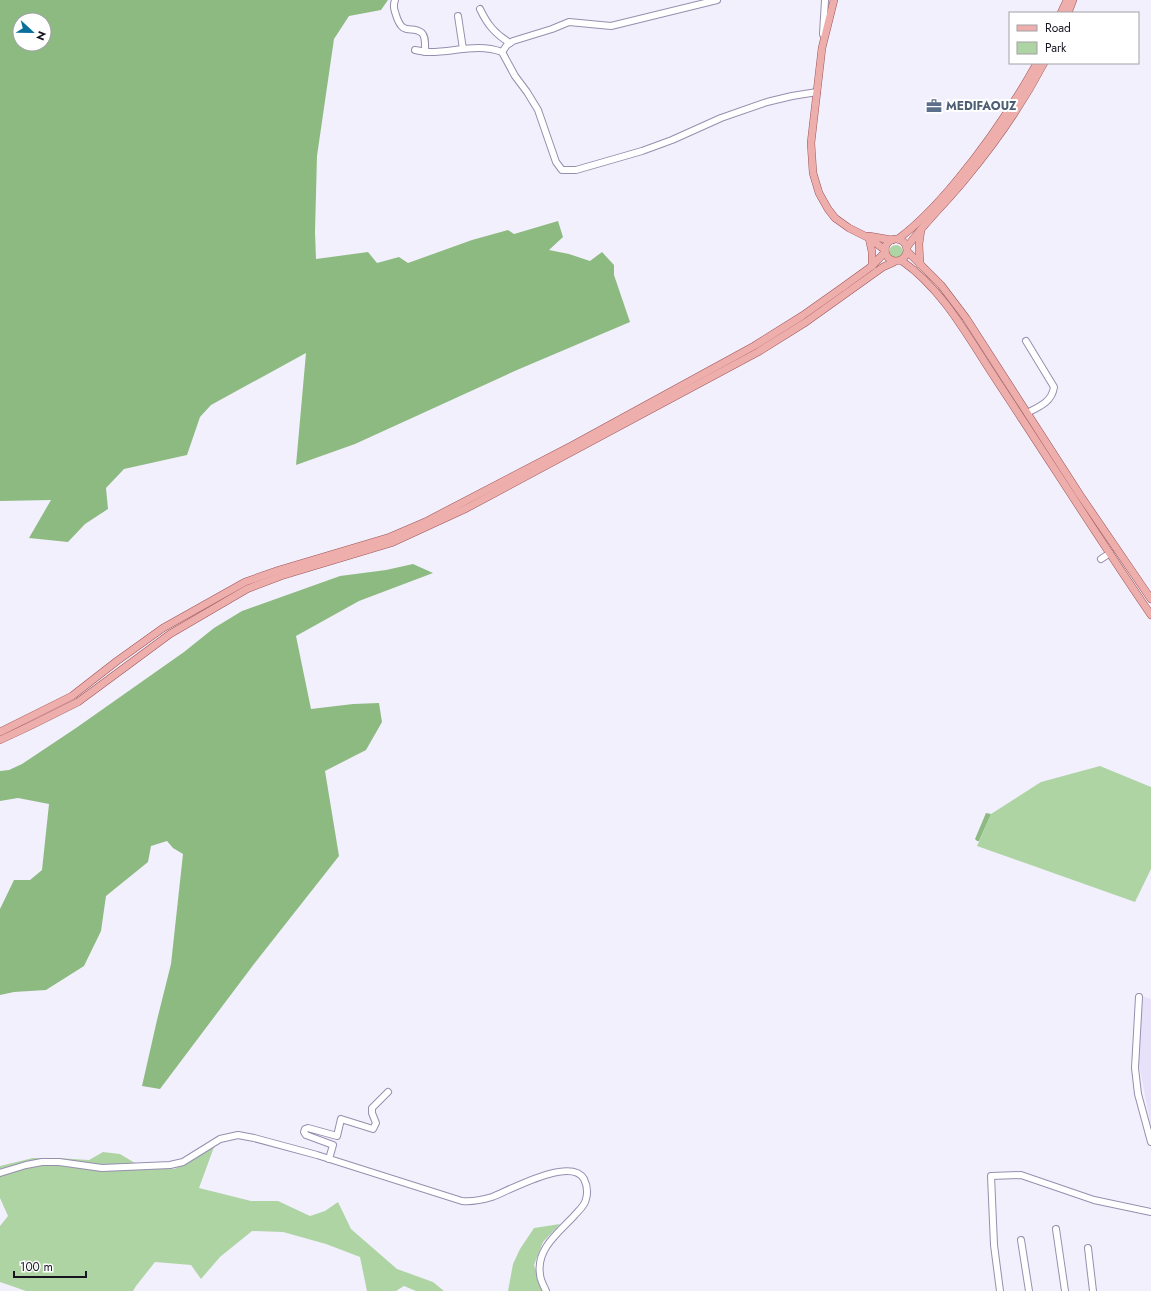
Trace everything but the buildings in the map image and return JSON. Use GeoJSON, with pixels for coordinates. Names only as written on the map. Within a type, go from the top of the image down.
{"type":"FeatureCollection","features":[{"type":"Feature","properties":{"kind":"main road"},"geometry":{"type":"LineString","coordinates":[[834,0],[822,48],[812,143],[813,173],[816,185],[823,201],[835,218],[849,228],[867,236],[885,251],[888,258],[894,262]]}},
{"type":"Feature","properties":{"kind":"main road"},"geometry":{"type":"LineString","coordinates":[[1061,12],[1067,0]]}},
{"type":"Feature","properties":{"kind":"main road"},"geometry":{"type":"LineString","coordinates":[[1068,12],[1074,0]]}},
{"type":"Feature","properties":{"kind":"main road"},"geometry":{"type":"LineString","coordinates":[[0,732],[72,696],[163,628],[244,582],[390,537],[425,522],[571,446],[754,346],[802,316],[872,266],[885,251],[887,244],[912,229],[930,212],[978,155],[994,133],[1019,95],[1036,64]]}},
{"type":"Feature","properties":{"kind":"main road"},"geometry":{"type":"LineString","coordinates":[[0,740],[78,702],[170,634],[246,589],[281,576],[391,543],[467,508],[758,352],[806,322],[883,267],[894,262],[902,261],[906,257],[908,249],[921,230],[944,205],[988,151],[1043,64]]}},
{"type":"Feature","properties":{"kind":"main road"},"geometry":{"type":"LineString","coordinates":[[920,264],[919,244],[921,230]]}},
{"type":"Feature","properties":{"kind":"main road"},"geometry":{"type":"LineString","coordinates":[[867,236],[904,241],[908,249],[920,264],[941,285],[958,307],[1151,599]]}},
{"type":"Feature","properties":{"kind":"main road"},"geometry":{"type":"LineString","coordinates":[[867,236],[872,252],[872,266]]}},
{"type":"Feature","properties":{"kind":"main road"},"geometry":{"type":"LineString","coordinates":[[902,261],[928,282],[959,322],[1151,615]]}},
{"type":"Feature","properties":{"kind":"street"},"geometry":{"type":"LineString","coordinates":[[395,0],[394,7],[399,23],[405,29],[422,34],[424,37],[425,52]]}},
{"type":"Feature","properties":{"kind":"street"},"geometry":{"type":"LineString","coordinates":[[502,52],[510,43],[569,22],[611,26],[717,0]]}},
{"type":"Feature","properties":{"kind":"street"},"geometry":{"type":"LineString","coordinates":[[822,48],[825,0]]}},
{"type":"Feature","properties":{"kind":"street"},"geometry":{"type":"LineString","coordinates":[[480,9],[491,29],[510,43]]}},
{"type":"Feature","properties":{"kind":"street"},"geometry":{"type":"LineString","coordinates":[[458,16],[462,49]]}},
{"type":"Feature","properties":{"kind":"street"},"geometry":{"type":"LineString","coordinates":[[415,50],[425,52],[482,47],[495,49],[502,52],[515,76],[538,110],[556,162],[562,170],[576,170],[642,151],[672,140],[721,118],[767,102],[817,92]]}},
{"type":"Feature","properties":{"kind":"street"},"geometry":{"type":"LineString","coordinates":[[1026,341],[1054,387],[1051,398],[1047,402],[1027,413]]}},
{"type":"Feature","properties":{"kind":"street"},"geometry":{"type":"LineString","coordinates":[[1101,559],[1110,553]]}},
{"type":"Feature","properties":{"kind":"street"},"geometry":{"type":"LineString","coordinates":[[1139,997],[1135,1068],[1138,1094],[1151,1142]]}},
{"type":"Feature","properties":{"kind":"street"},"geometry":{"type":"LineString","coordinates":[[329,1159],[333,1145],[306,1135],[304,1132],[305,1129],[308,1128],[337,1136],[341,1120],[373,1129],[376,1123],[372,1113],[372,1108],[388,1092]]}},
{"type":"Feature","properties":{"kind":"street"},"geometry":{"type":"LineString","coordinates":[[0,1173],[42,1162],[59,1162],[102,1168],[170,1165],[183,1162],[220,1140],[238,1135],[329,1159],[452,1199],[471,1202],[493,1197],[515,1186],[558,1172],[567,1170],[576,1172],[582,1176],[587,1184],[586,1201],[579,1211],[554,1237],[541,1256],[539,1267],[540,1275],[546,1291]]}},
{"type":"Feature","properties":{"kind":"street"},"geometry":{"type":"LineString","coordinates":[[1000,1291],[994,1245],[991,1176],[1021,1175],[1094,1200],[1151,1212]]}},
{"type":"Feature","properties":{"kind":"street"},"geometry":{"type":"LineString","coordinates":[[1056,1229],[1065,1291]]}},
{"type":"Feature","properties":{"kind":"street"},"geometry":{"type":"LineString","coordinates":[[1021,1240],[1029,1291]]}},
{"type":"Feature","properties":{"kind":"street"},"geometry":{"type":"LineString","coordinates":[[1088,1248],[1093,1291]]}},
{"type":"Feature","properties":{"kind":"shaded area"},"geometry":{"type":"Polygon","coordinates":[[[1141,996],[1151,999],[1151,1127],[1139,1064],[1141,996]]]}},
{"type":"Feature","properties":{"kind":"green space"},"geometry":{"type":"Polygon","coordinates":[[[0,0],[388,0],[381,10],[349,16],[334,39],[317,156],[315,232],[316,259],[368,252],[377,263],[399,257],[408,263],[472,240],[508,230],[514,234],[558,221],[563,237],[549,250],[569,254],[590,261],[602,252],[614,265],[614,275],[630,322],[517,370],[355,444],[296,465],[306,353],[211,405],[200,417],[187,455],[124,469],[106,488],[108,509],[85,524],[68,542],[29,538],[51,500],[0,501],[0,0]]]}},
{"type":"Feature","properties":{"kind":"green space"},"geometry":{"type":"Polygon","coordinates":[[[896,245],[901,247],[903,252],[901,257],[896,259],[891,257],[889,252],[891,247],[896,245]]]}},
{"type":"Feature","properties":{"kind":"green space"},"geometry":{"type":"Polygon","coordinates":[[[413,564],[433,573],[359,601],[296,636],[311,709],[353,704],[379,703],[382,722],[366,750],[325,771],[339,856],[254,964],[160,1089],[142,1086],[171,964],[183,854],[173,848],[167,841],[151,846],[148,862],[106,896],[101,931],[84,966],[46,990],[14,992],[0,995],[0,909],[14,880],[30,880],[42,870],[49,804],[18,798],[0,801],[0,771],[9,770],[22,764],[184,652],[214,628],[242,611],[340,576],[386,570],[413,564]]]}},
{"type":"Feature","properties":{"kind":"green space"},"geometry":{"type":"Polygon","coordinates":[[[1100,766],[1151,787],[1151,869],[1135,902],[977,846],[991,814],[1041,782],[1100,766]]]}},
{"type":"Feature","properties":{"kind":"green space"},"geometry":{"type":"Polygon","coordinates":[[[986,813],[991,814],[979,841],[977,841],[975,839],[986,813]]]}},
{"type":"Feature","properties":{"kind":"green space"},"geometry":{"type":"Polygon","coordinates":[[[214,1147],[199,1188],[251,1201],[278,1201],[310,1216],[325,1211],[338,1202],[351,1229],[397,1269],[433,1282],[444,1291],[416,1291],[404,1286],[396,1291],[367,1291],[360,1257],[326,1244],[283,1232],[252,1231],[220,1257],[201,1279],[191,1265],[155,1262],[133,1291],[26,1291],[0,1282],[0,1226],[8,1216],[0,1198],[0,1166],[33,1158],[89,1160],[103,1152],[120,1154],[135,1163],[174,1169],[214,1147]]]}},
{"type":"Feature","properties":{"kind":"green space"},"geometry":{"type":"Polygon","coordinates":[[[560,1224],[543,1242],[534,1265],[543,1291],[508,1291],[513,1264],[520,1249],[534,1228],[560,1224]]]}},
{"type":"Feature","properties":{"kind":"place","name":"MEDIFAOUZ"},"geometry":{"type":"Point","coordinates":[934,106]}}]}
